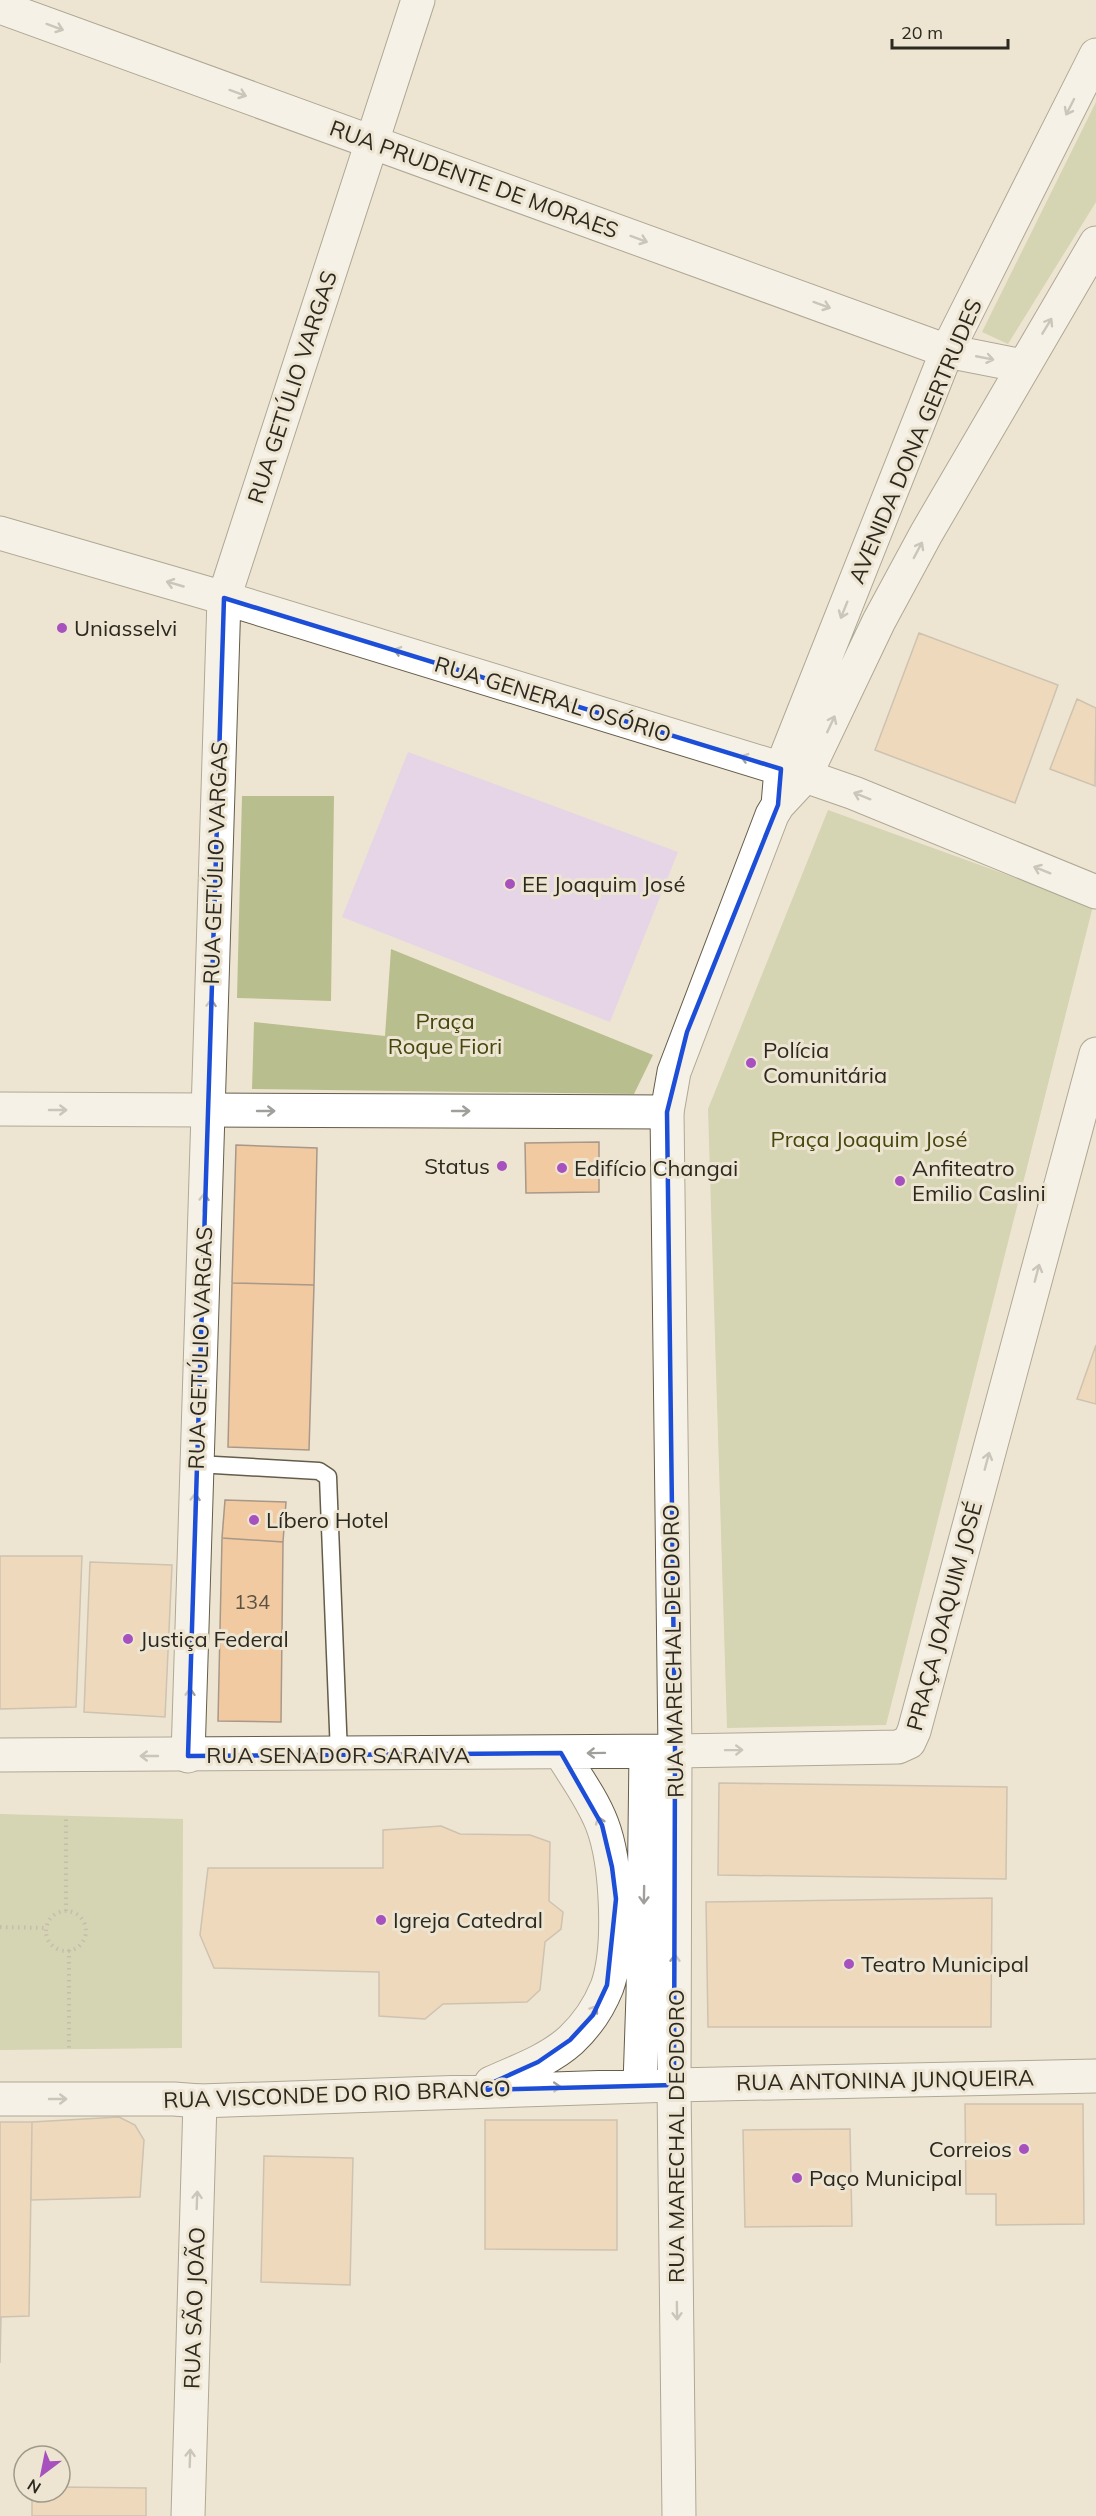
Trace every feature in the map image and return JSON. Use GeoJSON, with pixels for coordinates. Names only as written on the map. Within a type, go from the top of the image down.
{"type":"FeatureCollection","features":[{"type":"Feature","properties":{"kind":"street","name":"RUA GETÚLIO VARGAS"},"geometry":{"type":"LineString","coordinates":[[188,1756],[224,598],[418,0]]}},
{"type":"Feature","properties":{"kind":"street","name":"RUA PRUDENTE DE MORAES"},"geometry":{"type":"LineString","coordinates":[[0,6],[947,351],[1023,366]]}},
{"type":"Feature","properties":{"kind":"street","name":"AVENIDA DONA GERTRUDES"},"geometry":{"type":"LineString","coordinates":[[793,773],[947,351],[1096,55]]}},
{"type":"Feature","properties":{"kind":"street","name":"AVENIDA DONA GERTRUDES"},"geometry":{"type":"LineString","coordinates":[[793,773],[949,493],[1096,243]]}},
{"type":"Feature","properties":{"kind":"street","name":"RUA GENERAL OSÓRIO"},"geometry":{"type":"LineString","coordinates":[[0,533],[224,598],[793,773],[854,793],[1096,892]]}},
{"type":"Feature","properties":{"kind":"street","name":"RUA MARECHAL DEODORO"},"geometry":{"type":"LineString","coordinates":[[679,2516],[674,2085],[661,1752],[667,1112],[674,1072],[687,1032],[793,773]]}},
{"type":"Feature","properties":{"kind":"street","name":"PRAÇA JOAQUIM JOSÉ"},"geometry":{"type":"LineString","coordinates":[[661,1752],[898,1747],[909,1742],[914,1731],[1096,1054]]}},
{"type":"Feature","properties":{"kind":"street"},"geometry":{"type":"LineString","coordinates":[[0,1109],[667,1112]]}},
{"type":"Feature","properties":{"kind":"street","name":"RUA MARECHAL DEODORO"},"geometry":{"type":"LineString","coordinates":[[640,2084],[643,1995],[661,1752]]}},
{"type":"Feature","properties":{"kind":"street","name":"RUA SENADOR SARAIVA"},"geometry":{"type":"LineString","coordinates":[[0,1755],[188,1756],[661,1752]]}},
{"type":"Feature","properties":{"kind":"street"},"geometry":{"type":"LineString","coordinates":[[476,2090],[538,2062],[570,2040],[593,2015],[608,1985],[614,1944],[615,1910],[612,1867],[602,1825],[588,1795],[561,1753]]}},
{"type":"Feature","properties":{"kind":"street","name":"RUA ANTONINA JUNQUEIRA"},"geometry":{"type":"LineString","coordinates":[[674,2085],[1096,2076]]}},
{"type":"Feature","properties":{"kind":"street","name":"RUA VISCONDE DO RIO BRANCO"},"geometry":{"type":"LineString","coordinates":[[0,2099],[200,2101],[640,2084],[674,2085]]}},
{"type":"Feature","properties":{"kind":"street","name":"RUA SÃO JOÃO"},"geometry":{"type":"LineString","coordinates":[[189,2516],[200,2101]]}},
{"type":"Feature","properties":{"kind":"lane"},"geometry":{"type":"LineString","coordinates":[[197,1464],[319,1471],[328,1477],[339,1755]]}},
{"type":"Feature","properties":{"kind":"path"},"geometry":{"type":"LineString","coordinates":[[66,1815],[66,1911]]}},
{"type":"Feature","properties":{"kind":"path"},"geometry":{"type":"LineString","coordinates":[[66,1911],[78,1915],[87,1929],[80,1945],[69,1950],[52,1945],[46,1928],[53,1915],[66,1911]]}},
{"type":"Feature","properties":{"kind":"path"},"geometry":{"type":"LineString","coordinates":[[0,1928],[46,1928]]}},
{"type":"Feature","properties":{"kind":"path"},"geometry":{"type":"LineString","coordinates":[[69,1950],[69,2050]]}},
{"type":"Feature","properties":{"kind":"highlighted area"},"geometry":{"type":"Polygon","coordinates":[[[224,598],[781,769],[778,805],[687,1032],[667,1112],[675,1751],[674,2085],[476,2090],[538,2062],[570,2040],[593,2015],[607,1985],[616,1899],[612,1867],[602,1825],[561,1753],[188,1756],[224,598]]]}},
{"type":"Feature","properties":{"kind":"shaded area","name":"EE Joaquim José"},"geometry":{"type":"Polygon","coordinates":[[[408,752],[678,852],[610,1022],[342,917],[408,752]]]}},
{"type":"Feature","properties":{"kind":"green space"},"geometry":{"type":"Polygon","coordinates":[[[1096,102],[1096,202],[1008,344],[982,332],[1096,102]]]}},
{"type":"Feature","properties":{"kind":"green space"},"geometry":{"type":"Polygon","coordinates":[[[242,796],[334,796],[331,1001],[237,998],[242,796]]]}},
{"type":"Feature","properties":{"kind":"green space","name":"Praça Joaquim José"},"geometry":{"type":"Polygon","coordinates":[[[828,810],[1093,906],[886,1725],[727,1728],[708,1109],[828,810]]]}},
{"type":"Feature","properties":{"kind":"green space","name":"Praça Roque Fiori"},"geometry":{"type":"Polygon","coordinates":[[[391,949],[653,1055],[634,1094],[252,1089],[254,1022],[385,1036],[391,949]]]}},
{"type":"Feature","properties":{"kind":"green space"},"geometry":{"type":"Polygon","coordinates":[[[0,1814],[183,1819],[182,2048],[0,2050],[0,1814]]]}},
{"type":"Feature","properties":{"kind":"building"},"geometry":{"type":"Polygon","coordinates":[[[919,633],[1058,685],[1015,803],[875,750],[919,633]]]}},
{"type":"Feature","properties":{"kind":"building"},"geometry":{"type":"Polygon","coordinates":[[[1077,699],[1096,708],[1095,786],[1050,769],[1077,699]]]}},
{"type":"Feature","properties":{"kind":"building","name":"Edifício Changai"},"geometry":{"type":"Polygon","coordinates":[[[599,1142],[599,1192],[526,1193],[525,1143],[599,1142]]]}},
{"type":"Feature","properties":{"kind":"building"},"geometry":{"type":"Polygon","coordinates":[[[236,1145],[317,1148],[314,1285],[232,1283],[236,1145]]]}},
{"type":"Feature","properties":{"kind":"building"},"geometry":{"type":"Polygon","coordinates":[[[232,1283],[314,1285],[309,1450],[228,1447],[232,1283]]]}},
{"type":"Feature","properties":{"kind":"building"},"geometry":{"type":"Polygon","coordinates":[[[1096,1345],[1096,1404],[1077,1399],[1096,1345]]]}},
{"type":"Feature","properties":{"kind":"building","name":"Líbero Hotel"},"geometry":{"type":"Polygon","coordinates":[[[225,1500],[286,1502],[283,1542],[222,1538],[225,1500]]]}},
{"type":"Feature","properties":{"kind":"building"},"geometry":{"type":"Polygon","coordinates":[[[222,1538],[283,1542],[281,1722],[218,1721],[222,1538]]]}},
{"type":"Feature","properties":{"kind":"building"},"geometry":{"type":"Polygon","coordinates":[[[0,1556],[82,1556],[76,1707],[0,1709],[0,1556]]]}},
{"type":"Feature","properties":{"kind":"building","name":"Justiça Federal"},"geometry":{"type":"Polygon","coordinates":[[[90,1562],[172,1565],[165,1717],[84,1712],[90,1562]]]}},
{"type":"Feature","properties":{"kind":"building"},"geometry":{"type":"Polygon","coordinates":[[[719,1783],[1007,1787],[1006,1879],[718,1875],[719,1783]]]}},
{"type":"Feature","properties":{"kind":"building","name":"Igreja Catedral"},"geometry":{"type":"Polygon","coordinates":[[[441,1826],[460,1834],[530,1835],[550,1842],[549,1901],[563,1912],[561,1929],[545,1942],[540,1990],[527,2002],[443,2004],[425,2019],[379,2016],[379,1972],[214,1968],[200,1935],[208,1868],[383,1868],[383,1830],[441,1826]]]}},
{"type":"Feature","properties":{"kind":"building","name":"Teatro Municipal"},"geometry":{"type":"Polygon","coordinates":[[[992,1898],[991,2027],[708,2027],[706,1902],[992,1898]]]}},
{"type":"Feature","properties":{"kind":"building","name":"Correios"},"geometry":{"type":"Polygon","coordinates":[[[965,2104],[1083,2104],[1084,2224],[996,2225],[996,2194],[966,2194],[965,2104]]]}},
{"type":"Feature","properties":{"kind":"building"},"geometry":{"type":"Polygon","coordinates":[[[119,2117],[135,2125],[144,2140],[140,2197],[31,2200],[32,2122],[119,2117]]]}},
{"type":"Feature","properties":{"kind":"building"},"geometry":{"type":"Polygon","coordinates":[[[485,2120],[617,2120],[617,2250],[485,2249],[485,2120]]]}},
{"type":"Feature","properties":{"kind":"building"},"geometry":{"type":"Polygon","coordinates":[[[0,2122],[32,2122],[29,2316],[1,2317],[0,2363],[0,2122]]]}},
{"type":"Feature","properties":{"kind":"building","name":"Paço Municipal"},"geometry":{"type":"Polygon","coordinates":[[[850,2129],[852,2226],[745,2227],[743,2130],[850,2129]]]}},
{"type":"Feature","properties":{"kind":"building"},"geometry":{"type":"Polygon","coordinates":[[[264,2156],[353,2158],[350,2285],[261,2282],[264,2156]]]}},
{"type":"Feature","properties":{"kind":"building"},"geometry":{"type":"Polygon","coordinates":[[[72,2487],[146,2488],[146,2516],[32,2516],[32,2504],[72,2504],[72,2487]]]}},
{"type":"Feature","properties":{"kind":"place","name":"Uniasselvi"},"geometry":{"type":"Point","coordinates":[62,628]}},
{"type":"Feature","properties":{"kind":"place","name":"EE Joaquim José"},"geometry":{"type":"Point","coordinates":[510,884]}},
{"type":"Feature","properties":{"kind":"place","name":"Polícia Comunitária"},"geometry":{"type":"Point","coordinates":[751,1063]}},
{"type":"Feature","properties":{"kind":"place","name":"Status"},"geometry":{"type":"Point","coordinates":[502,1166]}},
{"type":"Feature","properties":{"kind":"place","name":"Edifício Changai"},"geometry":{"type":"Point","coordinates":[562,1168]}},
{"type":"Feature","properties":{"kind":"place","name":"Anfiteatro Emilio Caslini"},"geometry":{"type":"Point","coordinates":[900,1181]}},
{"type":"Feature","properties":{"kind":"place","name":"Líbero Hotel"},"geometry":{"type":"Point","coordinates":[254,1520]}},
{"type":"Feature","properties":{"kind":"place","name":"Justiça Federal"},"geometry":{"type":"Point","coordinates":[128,1639]}},
{"type":"Feature","properties":{"kind":"place","name":"Igreja Catedral"},"geometry":{"type":"Point","coordinates":[381,1920]}},
{"type":"Feature","properties":{"kind":"place","name":"Teatro Municipal"},"geometry":{"type":"Point","coordinates":[849,1964]}},
{"type":"Feature","properties":{"kind":"place","name":"Correios"},"geometry":{"type":"Point","coordinates":[1024,2149]}},
{"type":"Feature","properties":{"kind":"place","name":"Paço Municipal"},"geometry":{"type":"Point","coordinates":[797,2178]}}]}
